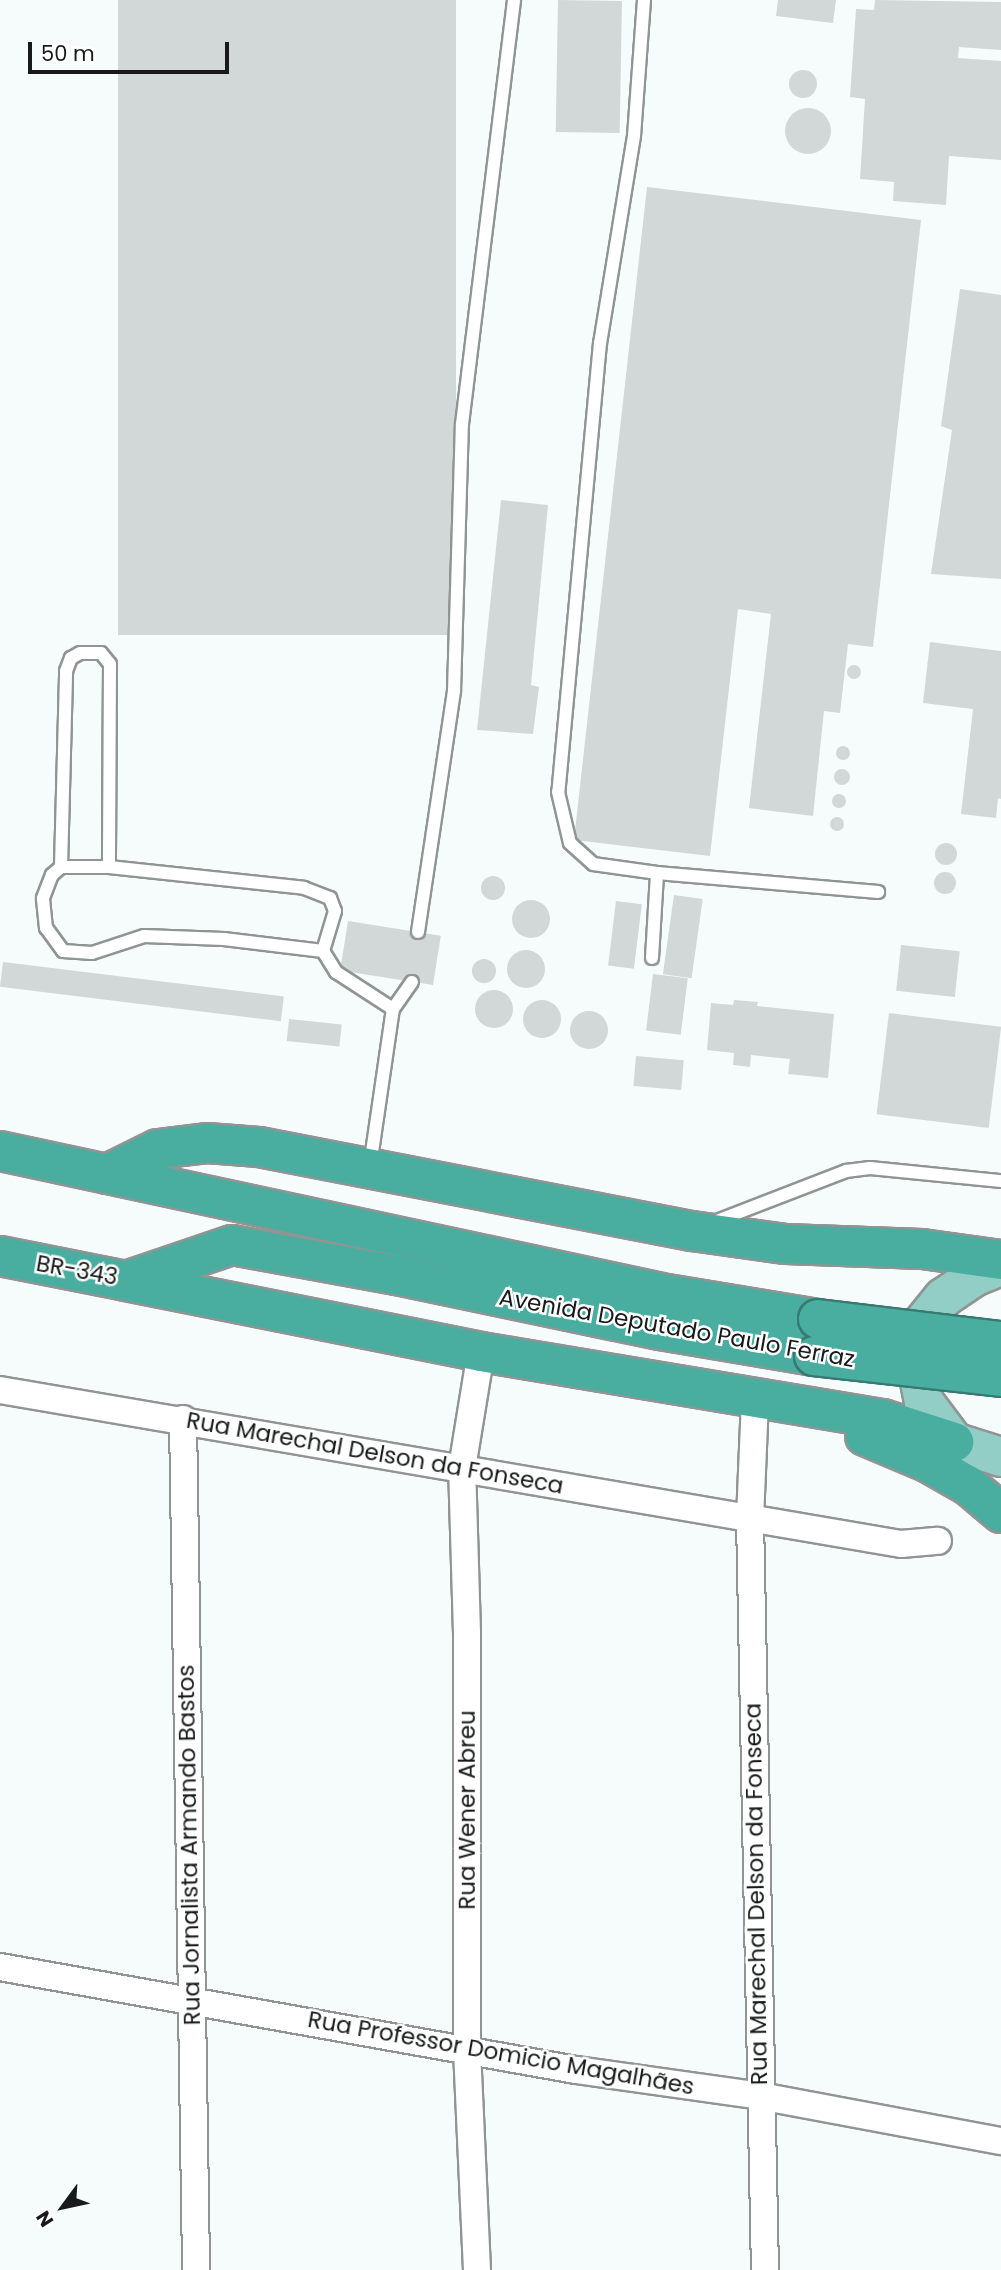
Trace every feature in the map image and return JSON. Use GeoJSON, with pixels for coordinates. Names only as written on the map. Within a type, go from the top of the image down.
{"type":"FeatureCollection","features":[{"type":"Feature","properties":{"kind":"highway"},"geometry":{"type":"LineString","coordinates":[[107,1174],[158,1149],[207,1143],[260,1147],[370,1166],[582,1212],[692,1231],[786,1244],[922,1249],[1001,1260]]}},
{"type":"Feature","properties":{"kind":"highway","name":"Avenida Deputado Paulo Ferraz"},"geometry":{"type":"LineString","coordinates":[[0,1151],[667,1294],[818,1319],[1001,1341]]}},
{"type":"Feature","properties":{"kind":"highway","name":"Avenida Deputado Paulo Ferraz"},"geometry":{"type":"LineString","coordinates":[[232,1245],[396,1275],[660,1330],[814,1356],[1001,1377]]}},
{"type":"Feature","properties":{"kind":"highway","name":"BR-343"},"geometry":{"type":"LineString","coordinates":[[0,1256],[126,1280],[232,1245]]}},
{"type":"Feature","properties":{"kind":"highway"},"geometry":{"type":"LineString","coordinates":[[126,1280],[481,1352],[761,1401],[883,1419],[954,1442]]}},
{"type":"Feature","properties":{"kind":"highway"},"geometry":{"type":"LineString","coordinates":[[761,1401],[927,1462],[969,1486],[1001,1513]]}},
{"type":"Feature","properties":{"kind":"main road"},"geometry":{"type":"LineString","coordinates":[[1001,1266],[974,1277],[943,1298],[920,1326],[915,1357],[924,1402],[954,1442],[1001,1457]]}},
{"type":"Feature","properties":{"kind":"street","name":"Rua Wener Abreu"},"geometry":{"type":"LineString","coordinates":[[477,2270],[467,2049],[467,1633],[462,1468],[481,1352]]}},
{"type":"Feature","properties":{"kind":"street","name":"Rua Marechal Delson da Fonseca"},"geometry":{"type":"LineString","coordinates":[[0,1390],[183,1419],[901,1544],[937,1541]]}},
{"type":"Feature","properties":{"kind":"street","name":"Rua Marechal Delson da Fonseca"},"geometry":{"type":"LineString","coordinates":[[761,1401],[750,1518],[765,2270]]}},
{"type":"Feature","properties":{"kind":"street","name":"Rua Jornalista Armando Bastos"},"geometry":{"type":"LineString","coordinates":[[183,1419],[196,2270]]}},
{"type":"Feature","properties":{"kind":"street","name":"Rua Professor Domicio Magalhães"},"geometry":{"type":"LineString","coordinates":[[0,1966],[576,2070],[760,2096],[1001,2141]]}},
{"type":"Feature","properties":{"kind":"lane"},"geometry":{"type":"LineString","coordinates":[[418,932],[454,691],[462,424],[514,0]]}},
{"type":"Feature","properties":{"kind":"lane"},"geometry":{"type":"LineString","coordinates":[[644,0],[634,136],[600,343],[558,792],[570,843],[593,864],[657,873],[878,892]]}},
{"type":"Feature","properties":{"kind":"lane"},"geometry":{"type":"LineString","coordinates":[[109,867],[110,664],[101,653],[80,653],[71,658],[66,671],[61,867],[52,876],[43,898],[46,928],[63,951],[92,953],[144,936],[223,939],[323,951]]}},
{"type":"Feature","properties":{"kind":"lane"},"geometry":{"type":"LineString","coordinates":[[61,867],[109,867],[304,888],[330,898],[335,911],[323,951],[336,972],[393,1009]]}},
{"type":"Feature","properties":{"kind":"lane"},"geometry":{"type":"LineString","coordinates":[[652,958],[657,873]]}},
{"type":"Feature","properties":{"kind":"lane"},"geometry":{"type":"LineString","coordinates":[[370,1166],[393,1009],[412,982]]}},
{"type":"Feature","properties":{"kind":"lane"},"geometry":{"type":"LineString","coordinates":[[692,1231],[846,1171],[870,1168],[1001,1181]]}},
{"type":"Feature","properties":{"kind":"building"},"geometry":{"type":"Polygon","coordinates":[[[118,0],[456,0],[456,635],[118,635],[118,0]]]}},
{"type":"Feature","properties":{"kind":"building"},"geometry":{"type":"Polygon","coordinates":[[[558,0],[622,1],[620,133],[556,132],[558,0]]]}},
{"type":"Feature","properties":{"kind":"building"},"geometry":{"type":"Polygon","coordinates":[[[778,0],[836,0],[833,23],[776,16],[778,0]]]}},
{"type":"Feature","properties":{"kind":"building"},"geometry":{"type":"Polygon","coordinates":[[[875,0],[1001,2],[1001,50],[959,47],[958,58],[1001,61],[1001,160],[949,156],[946,205],[893,201],[894,182],[860,179],[865,99],[850,97],[856,9],[874,10],[875,0]]]}},
{"type":"Feature","properties":{"kind":"building"},"geometry":{"type":"Polygon","coordinates":[[[803,70],[813,74],[817,84],[813,94],[803,98],[793,94],[789,84],[793,74],[803,70]]]}},
{"type":"Feature","properties":{"kind":"building"},"geometry":{"type":"Polygon","coordinates":[[[808,108],[824,115],[831,131],[824,147],[808,154],[792,147],[785,131],[792,115],[808,108]]]}},
{"type":"Feature","properties":{"kind":"building"},"geometry":{"type":"Polygon","coordinates":[[[647,187],[921,220],[873,647],[848,644],[840,713],[824,711],[813,816],[749,808],[771,614],[738,609],[710,856],[574,840],[647,187]]]}},
{"type":"Feature","properties":{"kind":"building"},"geometry":{"type":"Polygon","coordinates":[[[960,289],[1001,295],[1001,579],[931,574],[952,430],[941,426],[960,289]]]}},
{"type":"Feature","properties":{"kind":"building"},"geometry":{"type":"Polygon","coordinates":[[[501,500],[548,505],[531,685],[539,687],[533,734],[477,730],[501,500]]]}},
{"type":"Feature","properties":{"kind":"building"},"geometry":{"type":"Polygon","coordinates":[[[930,642],[1001,651],[1001,799],[998,798],[996,818],[961,814],[973,709],[923,703],[930,642]]]}},
{"type":"Feature","properties":{"kind":"building"},"geometry":{"type":"Polygon","coordinates":[[[851,665],[857,665],[861,672],[857,679],[851,679],[847,675],[847,669],[851,665]]]}},
{"type":"Feature","properties":{"kind":"building"},"geometry":{"type":"Polygon","coordinates":[[[840,746],[846,746],[850,753],[846,760],[840,760],[836,756],[836,750],[840,746]]]}},
{"type":"Feature","properties":{"kind":"building"},"geometry":{"type":"Polygon","coordinates":[[[842,769],[850,777],[842,785],[834,777],[842,769]]]}},
{"type":"Feature","properties":{"kind":"building"},"geometry":{"type":"Polygon","coordinates":[[[836,794],[842,794],[846,801],[842,808],[836,808],[832,804],[832,798],[836,794]]]}},
{"type":"Feature","properties":{"kind":"building"},"geometry":{"type":"Polygon","coordinates":[[[834,817],[840,817],[844,824],[840,831],[834,831],[830,827],[830,821],[834,817]]]}},
{"type":"Feature","properties":{"kind":"building"},"geometry":{"type":"Polygon","coordinates":[[[946,843],[954,846],[957,854],[954,862],[946,865],[938,862],[935,854],[938,846],[946,843]]]}},
{"type":"Feature","properties":{"kind":"building"},"geometry":{"type":"Polygon","coordinates":[[[945,872],[953,875],[956,883],[953,891],[945,894],[937,891],[934,883],[937,875],[945,872]]]}},
{"type":"Feature","properties":{"kind":"building"},"geometry":{"type":"Polygon","coordinates":[[[493,876],[501,880],[505,888],[501,896],[493,900],[485,896],[481,888],[485,880],[493,876]]]}},
{"type":"Feature","properties":{"kind":"building"},"geometry":{"type":"Polygon","coordinates":[[[674,895],[703,899],[692,978],[663,974],[674,895]]]}},
{"type":"Feature","properties":{"kind":"building"},"geometry":{"type":"Polygon","coordinates":[[[531,900],[545,905],[550,919],[545,933],[531,938],[517,933],[512,919],[517,905],[531,900]]]}},
{"type":"Feature","properties":{"kind":"building"},"geometry":{"type":"Polygon","coordinates":[[[616,901],[642,904],[634,969],[608,966],[616,901]]]}},
{"type":"Feature","properties":{"kind":"building"},"geometry":{"type":"Polygon","coordinates":[[[348,921],[441,936],[433,985],[340,970],[348,921]]]}},
{"type":"Feature","properties":{"kind":"building"},"geometry":{"type":"Polygon","coordinates":[[[901,945],[960,951],[955,997],[896,991],[901,945]]]}},
{"type":"Feature","properties":{"kind":"building"},"geometry":{"type":"Polygon","coordinates":[[[526,950],[540,955],[545,969],[540,983],[526,988],[512,983],[507,969],[512,955],[526,950]]]}},
{"type":"Feature","properties":{"kind":"building"},"geometry":{"type":"Polygon","coordinates":[[[484,959],[492,963],[496,971],[492,979],[484,983],[476,979],[472,971],[476,963],[484,959]]]}},
{"type":"Feature","properties":{"kind":"building"},"geometry":{"type":"Polygon","coordinates":[[[3,962],[284,996],[281,1021],[0,987],[3,962]]]}},
{"type":"Feature","properties":{"kind":"building"},"geometry":{"type":"Polygon","coordinates":[[[653,974],[688,978],[681,1035],[646,1031],[653,974]]]}},
{"type":"Feature","properties":{"kind":"building"},"geometry":{"type":"Polygon","coordinates":[[[494,990],[508,995],[513,1009],[508,1023],[494,1028],[480,1023],[475,1009],[480,995],[494,990]]]}},
{"type":"Feature","properties":{"kind":"building"},"geometry":{"type":"Polygon","coordinates":[[[542,1000],[556,1005],[561,1019],[556,1033],[542,1038],[528,1033],[523,1019],[528,1005],[542,1000]]]}},
{"type":"Feature","properties":{"kind":"building"},"geometry":{"type":"Polygon","coordinates":[[[734,1000],[758,1002],[757,1006],[834,1014],[828,1078],[788,1074],[790,1059],[751,1055],[750,1067],[733,1065],[734,1053],[707,1050],[711,1003],[733,1005],[734,1000]]]}},
{"type":"Feature","properties":{"kind":"building"},"geometry":{"type":"Polygon","coordinates":[[[589,1011],[603,1016],[608,1030],[603,1044],[589,1049],[575,1044],[570,1030],[575,1016],[589,1011]]]}},
{"type":"Feature","properties":{"kind":"building"},"geometry":{"type":"Polygon","coordinates":[[[889,1013],[1001,1027],[989,1128],[877,1114],[889,1013]]]}},
{"type":"Feature","properties":{"kind":"building"},"geometry":{"type":"Polygon","coordinates":[[[289,1019],[342,1025],[339,1046],[287,1041],[289,1019]]]}},
{"type":"Feature","properties":{"kind":"building"},"geometry":{"type":"Polygon","coordinates":[[[636,1056],[684,1060],[681,1090],[633,1086],[636,1056]]]}}]}
